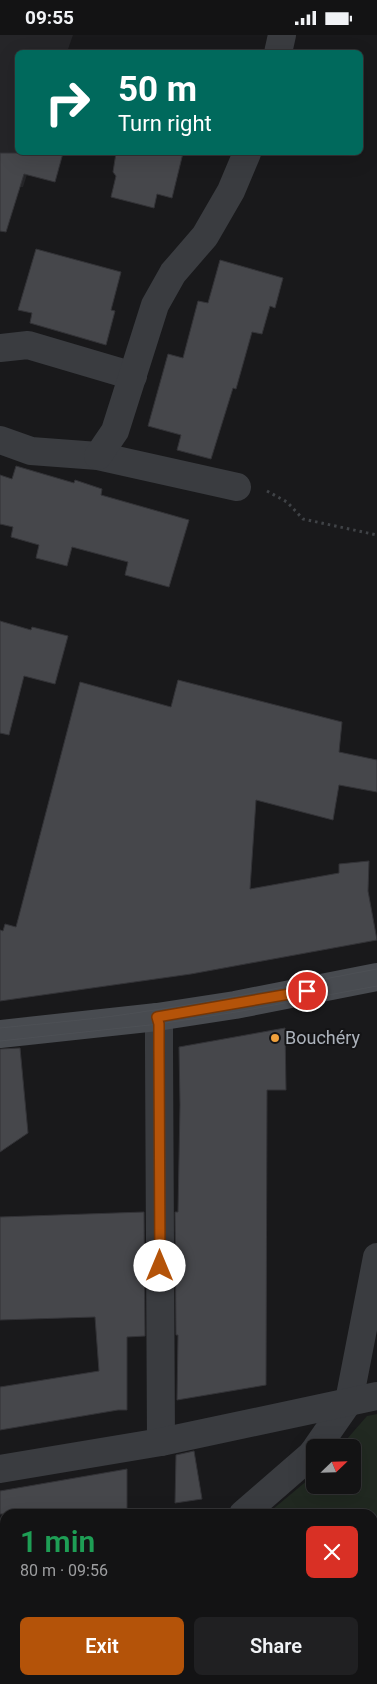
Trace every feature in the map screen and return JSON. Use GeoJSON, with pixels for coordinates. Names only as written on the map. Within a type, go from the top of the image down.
{"type":"FeatureCollection","features":[{"type":"Feature","properties":{"kind":"main road"},"geometry":{"type":"LineString","coordinates":[[0,1034],[157,1017],[235,1005],[377,977]]}},
{"type":"Feature","properties":{"kind":"street"},"geometry":{"type":"LineString","coordinates":[[279,50],[282,35]]}},
{"type":"Feature","properties":{"kind":"street"},"geometry":{"type":"LineString","coordinates":[[98,456],[115,431],[155,305],[173,273],[205,236],[231,191],[247,155]]}},
{"type":"Feature","properties":{"kind":"street"},"geometry":{"type":"LineString","coordinates":[[0,348],[28,345],[133,376]]}},
{"type":"Feature","properties":{"kind":"street"},"geometry":{"type":"LineString","coordinates":[[0,440],[31,451],[98,456],[237,487]]}},
{"type":"Feature","properties":{"kind":"street"},"geometry":{"type":"LineString","coordinates":[[157,1017],[159,1024],[161,1442]]}},
{"type":"Feature","properties":{"kind":"street"},"geometry":{"type":"LineString","coordinates":[[323,1439],[349,1401],[377,1257]]}},
{"type":"Feature","properties":{"kind":"street"},"geometry":{"type":"LineString","coordinates":[[0,1469],[161,1442],[377,1396]]}},
{"type":"Feature","properties":{"kind":"street"},"geometry":{"type":"LineString","coordinates":[[249,1509],[306,1459]]}},
{"type":"Feature","properties":{"kind":"path"},"geometry":{"type":"LineString","coordinates":[[237,487],[248,479],[287,502],[303,519],[377,535]]}},
{"type":"Feature","properties":{"kind":"shaded area"},"geometry":{"type":"Polygon","coordinates":[[[0,35],[73,35],[68,50],[15,50],[15,155],[33,155],[23,187],[20,187],[19,192],[0,186],[0,35]]]}},
{"type":"Feature","properties":{"kind":"shaded area"},"geometry":{"type":"Polygon","coordinates":[[[377,1414],[377,1509],[273,1509],[306,1482],[306,1494],[361,1494],[361,1439],[347,1439],[367,1416],[377,1414]]]}},
{"type":"Feature","properties":{"kind":"building"},"geometry":{"type":"Polygon","coordinates":[[[0,153],[15,153],[15,155],[62,155],[55,182],[24,174],[6,232],[0,231],[0,153]]]}},
{"type":"Feature","properties":{"kind":"building"},"geometry":{"type":"Polygon","coordinates":[[[116,155],[183,155],[172,198],[157,194],[154,208],[111,197],[116,176],[113,172],[116,155]]]}},
{"type":"Feature","properties":{"kind":"building"},"geometry":{"type":"Polygon","coordinates":[[[36,249],[121,272],[111,310],[115,311],[106,345],[30,323],[32,313],[18,310],[36,249]]]}},
{"type":"Feature","properties":{"kind":"building"},"geometry":{"type":"Polygon","coordinates":[[[220,260],[283,278],[275,308],[270,306],[262,334],[252,332],[236,389],[233,388],[211,459],[177,450],[181,435],[148,426],[168,354],[183,358],[198,301],[208,303],[220,260]]]}},
{"type":"Feature","properties":{"kind":"building"},"geometry":{"type":"Polygon","coordinates":[[[16,466],[74,483],[75,480],[102,489],[101,495],[189,520],[169,587],[125,575],[128,562],[72,547],[67,566],[36,558],[39,545],[11,537],[13,527],[0,524],[0,475],[12,479],[16,466]]]}},
{"type":"Feature","properties":{"kind":"building"},"geometry":{"type":"Polygon","coordinates":[[[0,621],[31,630],[32,627],[68,636],[55,684],[24,676],[9,735],[0,733],[0,621]]]}},
{"type":"Feature","properties":{"kind":"building"},"geometry":{"type":"Polygon","coordinates":[[[178,680],[342,722],[339,752],[377,760],[377,792],[339,785],[333,820],[256,800],[250,889],[339,873],[339,864],[369,861],[368,891],[377,940],[191,974],[0,1001],[0,930],[3,931],[5,924],[16,927],[80,682],[171,707],[178,680]]]}},
{"type":"Feature","properties":{"kind":"building"},"geometry":{"type":"Polygon","coordinates":[[[285,1028],[286,1090],[267,1090],[266,1385],[177,1400],[178,1335],[176,1335],[175,1212],[178,1212],[179,1047],[285,1028]]]}},
{"type":"Feature","properties":{"kind":"building"},"geometry":{"type":"Polygon","coordinates":[[[20,1048],[28,1133],[0,1152],[0,1049],[20,1048]]]}},
{"type":"Feature","properties":{"kind":"building"},"geometry":{"type":"Polygon","coordinates":[[[144,1212],[145,1336],[127,1337],[127,1410],[0,1430],[0,1387],[99,1371],[95,1317],[0,1320],[0,1217],[144,1212]]]}},
{"type":"Feature","properties":{"kind":"building"},"geometry":{"type":"Polygon","coordinates":[[[194,1451],[202,1499],[175,1503],[176,1455],[194,1451]]]}},
{"type":"Feature","properties":{"kind":"building"},"geometry":{"type":"Polygon","coordinates":[[[127,1469],[127,1509],[0,1509],[0,1491],[127,1469]]]}},
{"type":"Feature","properties":{"kind":"tram line"},"geometry":{"type":"LineString","coordinates":[[0,1028],[93,1019],[177,1007],[377,969]]}},
{"type":"Feature","properties":{"kind":"tram line"},"geometry":{"type":"LineString","coordinates":[[0,1041],[159,1024],[377,986]]}},
{"type":"Feature","properties":{"kind":"place","name":"Bouchéry"},"geometry":{"type":"Point","coordinates":[275,1038]}},
{"type":"Feature","properties":{"kind":"route"},"geometry":{"type":"LineString","coordinates":[[160,1266],[159,1024],[157,1017],[307,991]]}}]}
